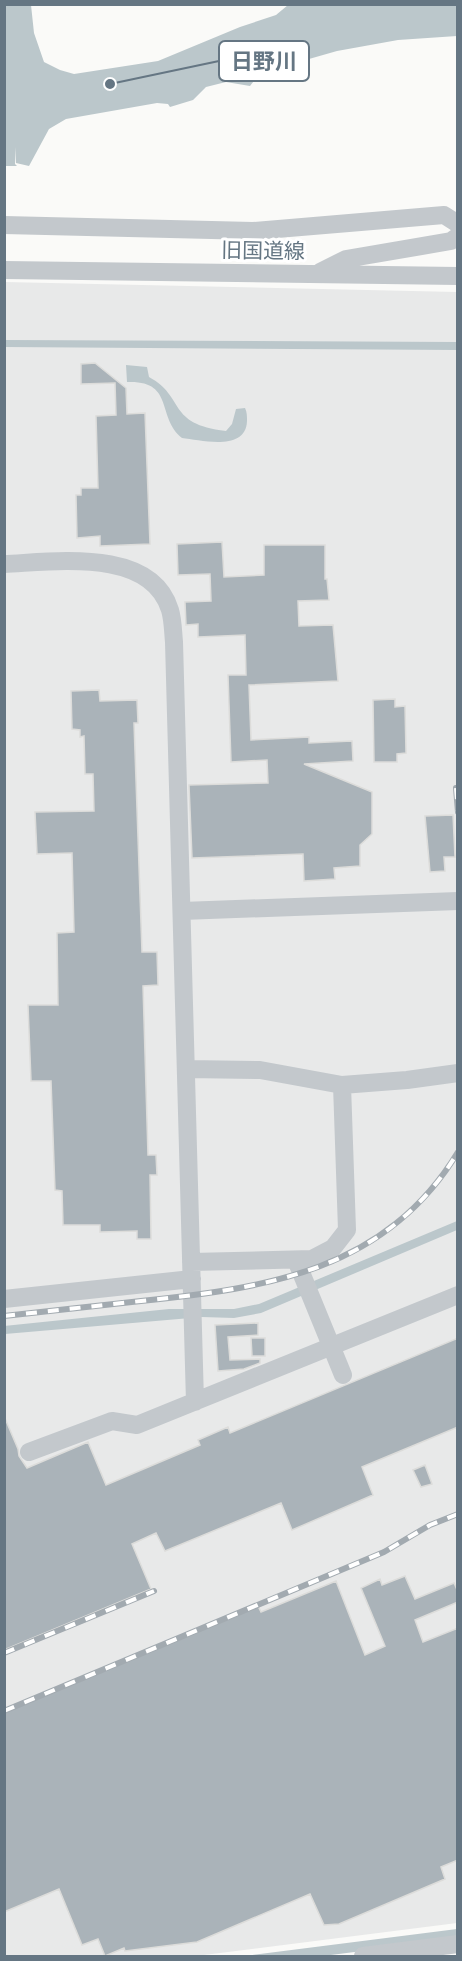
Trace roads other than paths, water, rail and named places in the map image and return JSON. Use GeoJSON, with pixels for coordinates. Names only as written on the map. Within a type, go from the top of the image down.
{"type":"FeatureCollection","features":[{"type":"Feature","properties":{"kind":"street"},"geometry":{"type":"LineString","coordinates":[[4,225],[253,231],[444,215],[458,224]]}},
{"type":"Feature","properties":{"kind":"street"},"geometry":{"type":"LineString","coordinates":[[315,274],[346,259],[451,241],[458,236]]}},
{"type":"Feature","properties":{"kind":"street"},"geometry":{"type":"LineString","coordinates":[[394,275],[430,264],[458,264]]}},
{"type":"Feature","properties":{"kind":"street","name":"旧国道線"},"geometry":{"type":"LineString","coordinates":[[4,270],[458,276]]}},
{"type":"Feature","properties":{"kind":"street"},"geometry":{"type":"LineString","coordinates":[[4,564],[88,560],[115,564],[139,574],[159,590],[170,609],[174,642],[195,1402]]}},
{"type":"Feature","properties":{"kind":"street"},"geometry":{"type":"LineString","coordinates":[[182,911],[458,901]]}},
{"type":"Feature","properties":{"kind":"street"},"geometry":{"type":"LineString","coordinates":[[186,1069],[260,1070],[342,1084],[407,1080],[458,1073]]}},
{"type":"Feature","properties":{"kind":"street"},"geometry":{"type":"LineString","coordinates":[[4,1299],[191,1271],[312,1259],[333,1248],[347,1230],[342,1084]]}},
{"type":"Feature","properties":{"kind":"street"},"geometry":{"type":"LineString","coordinates":[[296,1260],[342,1375]]}},
{"type":"Feature","properties":{"kind":"street"},"geometry":{"type":"LineString","coordinates":[[29,1452],[112,1421],[137,1425],[458,1295]]}},
{"type":"Feature","properties":{"kind":"street"},"geometry":{"type":"LineString","coordinates":[[363,1956],[458,1944]]}},
{"type":"Feature","properties":{"kind":"railway"},"geometry":{"type":"LineString","coordinates":[[456,788],[458,812]]}},
{"type":"Feature","properties":{"kind":"railway"},"geometry":{"type":"LineString","coordinates":[[4,1316],[234,1289],[278,1280],[320,1266],[359,1248],[396,1224],[429,1192],[458,1152]]}},
{"type":"Feature","properties":{"kind":"railway"},"geometry":{"type":"LineString","coordinates":[[4,1711],[384,1552],[430,1525],[458,1514]]}},
{"type":"Feature","properties":{"kind":"railway"},"geometry":{"type":"LineString","coordinates":[[4,1653],[154,1591]]}},
{"type":"Feature","properties":{"kind":"place","name":"日野川"},"geometry":{"type":"Point","coordinates":[110,84]}}]}
